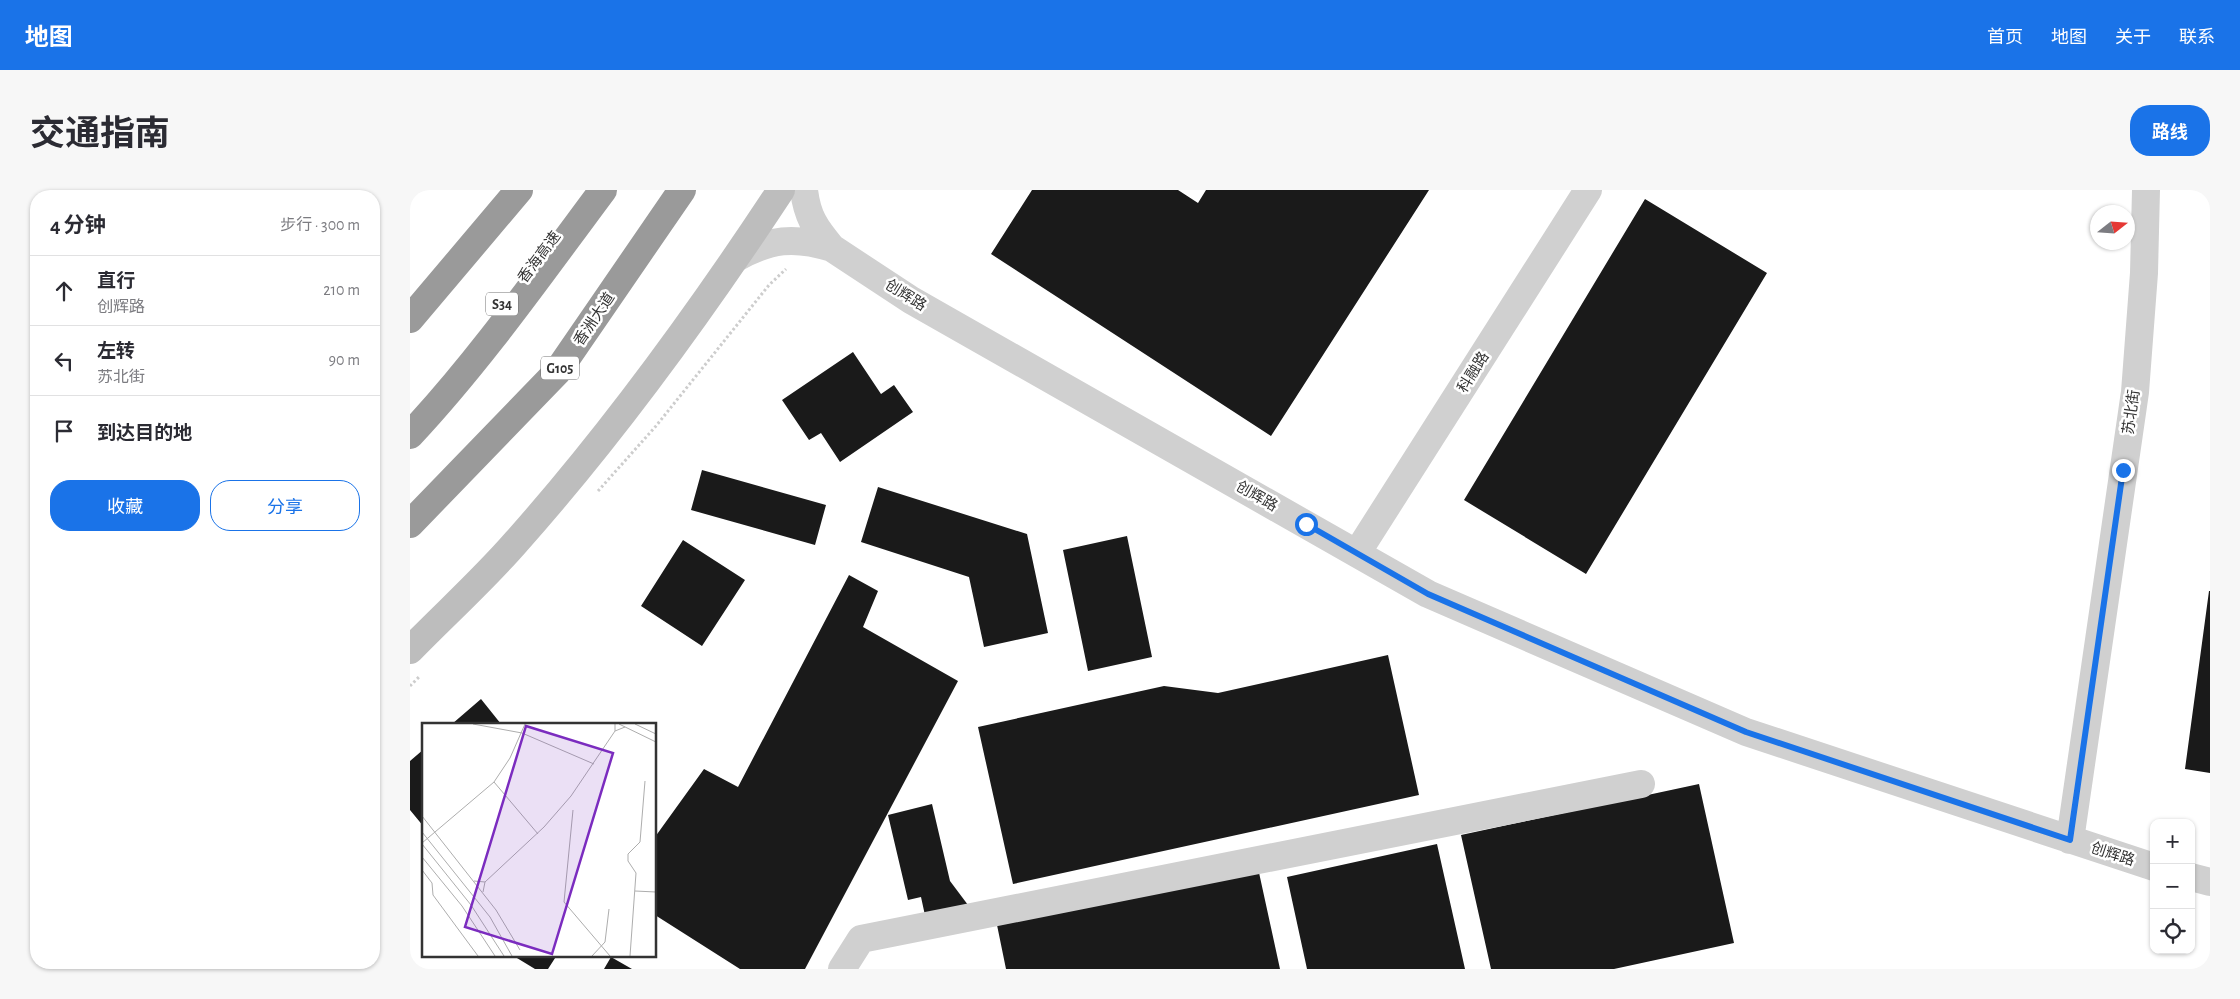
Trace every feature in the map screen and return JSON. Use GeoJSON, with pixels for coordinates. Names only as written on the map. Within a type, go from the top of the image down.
{"type":"FeatureCollection","features":[{"type":"Feature","properties":{"kind":"highway"},"geometry":{"type":"LineString","coordinates":[[410,319],[519,190]]}},
{"type":"Feature","properties":{"kind":"highway","name":"香海高速"},"geometry":{"type":"LineString","coordinates":[[410,414],[514,290],[590,190]]}},
{"type":"Feature","properties":{"kind":"highway"},"geometry":{"type":"LineString","coordinates":[[410,435],[431,413],[513,310],[603,190]]}},
{"type":"Feature","properties":{"kind":"highway","name":"香洲大道"},"geometry":{"type":"LineString","coordinates":[[410,524],[557,372],[682,190]]}},
{"type":"Feature","properties":{"kind":"street"},"geometry":{"type":"LineString","coordinates":[[410,650],[515,544],[628,408],[736,258],[781,190]]}},
{"type":"Feature","properties":{"kind":"street"},"geometry":{"type":"LineString","coordinates":[[804,190],[806,209],[816,229],[832,248]]}},
{"type":"Feature","properties":{"kind":"street","name":"科融路"},"geometry":{"type":"LineString","coordinates":[[1357,553],[1588,190]]}},
{"type":"Feature","properties":{"kind":"street","name":"苏北街"},"geometry":{"type":"LineString","coordinates":[[2070,840],[2135,392],[2144,272],[2146,190]]}},
{"type":"Feature","properties":{"kind":"street"},"geometry":{"type":"LineString","coordinates":[[736,258],[754,248],[792,240],[812,242],[832,248]]}},
{"type":"Feature","properties":{"kind":"street","name":"创辉路"},"geometry":{"type":"LineString","coordinates":[[832,248],[911,300],[1428,594],[1746,732],[2150,866]]}},
{"type":"Feature","properties":{"kind":"street"},"geometry":{"type":"LineString","coordinates":[[842,969],[861,939],[1641,784]]}},
{"type":"Feature","properties":{"kind":"street"},"geometry":{"type":"LineString","coordinates":[[2195,878],[2210,882]]}},
{"type":"Feature","properties":{"kind":"building"},"geometry":{"type":"Polygon","coordinates":[[[1032,190],[1178,190],[1198,203],[1206,190],[1429,190],[1271,436],[991,254],[1032,190]]]}},
{"type":"Feature","properties":{"kind":"building"},"geometry":{"type":"Polygon","coordinates":[[[1645,199],[1767,273],[1586,574],[1464,500],[1645,199]]]}},
{"type":"Feature","properties":{"kind":"building"},"geometry":{"type":"Polygon","coordinates":[[[853,352],[881,394],[894,385],[913,412],[840,462],[821,433],[809,440],[782,400],[853,352]]]}},
{"type":"Feature","properties":{"kind":"building"},"geometry":{"type":"Polygon","coordinates":[[[702,470],[826,505],[815,545],[691,510],[702,470]]]}},
{"type":"Feature","properties":{"kind":"building"},"geometry":{"type":"Polygon","coordinates":[[[878,487],[1027,534],[1048,633],[984,647],[969,577],[861,542],[878,487]]]}},
{"type":"Feature","properties":{"kind":"building"},"geometry":{"type":"Polygon","coordinates":[[[1127,536],[1152,657],[1088,671],[1063,550],[1127,536]]]}},
{"type":"Feature","properties":{"kind":"building"},"geometry":{"type":"Polygon","coordinates":[[[683,540],[745,580],[702,646],[641,606],[683,540]]]}},
{"type":"Feature","properties":{"kind":"building"},"geometry":{"type":"Polygon","coordinates":[[[849,575],[878,591],[863,627],[958,681],[805,969],[740,969],[656,916],[656,836],[704,769],[738,787],[849,575]]]}},
{"type":"Feature","properties":{"kind":"building"},"geometry":{"type":"Polygon","coordinates":[[[2210,591],[2210,773],[2185,769],[2210,591]]]}},
{"type":"Feature","properties":{"kind":"building"},"geometry":{"type":"Polygon","coordinates":[[[1388,655],[1419,795],[1013,884],[978,727],[1164,686],[1218,693],[1388,655]]]}},
{"type":"Feature","properties":{"kind":"building"},"geometry":{"type":"Polygon","coordinates":[[[481,699],[500,723],[453,723],[481,699]]]}},
{"type":"Feature","properties":{"kind":"building"},"geometry":{"type":"Polygon","coordinates":[[[422,751],[422,825],[410,810],[410,761],[422,751]]]}},
{"type":"Feature","properties":{"kind":"building"},"geometry":{"type":"Polygon","coordinates":[[[1699,784],[1734,943],[1614,969],[1491,969],[1461,835],[1699,784]]]}},
{"type":"Feature","properties":{"kind":"building"},"geometry":{"type":"Polygon","coordinates":[[[932,804],[950,881],[971,909],[926,920],[921,897],[908,900],[888,815],[932,804]]]}},
{"type":"Feature","properties":{"kind":"building"},"geometry":{"type":"Polygon","coordinates":[[[1437,844],[1465,969],[1307,969],[1287,877],[1437,844]]]}},
{"type":"Feature","properties":{"kind":"building"},"geometry":{"type":"Polygon","coordinates":[[[1258,868],[1280,969],[1006,969],[997,925],[1258,868]]]}},
{"type":"Feature","properties":{"kind":"building"},"geometry":{"type":"Polygon","coordinates":[[[514,956],[556,956],[548,969],[535,969],[514,956]]]}},
{"type":"Feature","properties":{"kind":"building"},"geometry":{"type":"Polygon","coordinates":[[[611,957],[632,969],[604,969],[611,957]]]}},
{"type":"Feature","properties":{"kind":"route"},"geometry":{"type":"LineString","coordinates":[[1306,524],[1428,594],[1746,732],[2070,840],[2123,470]]}}]}
